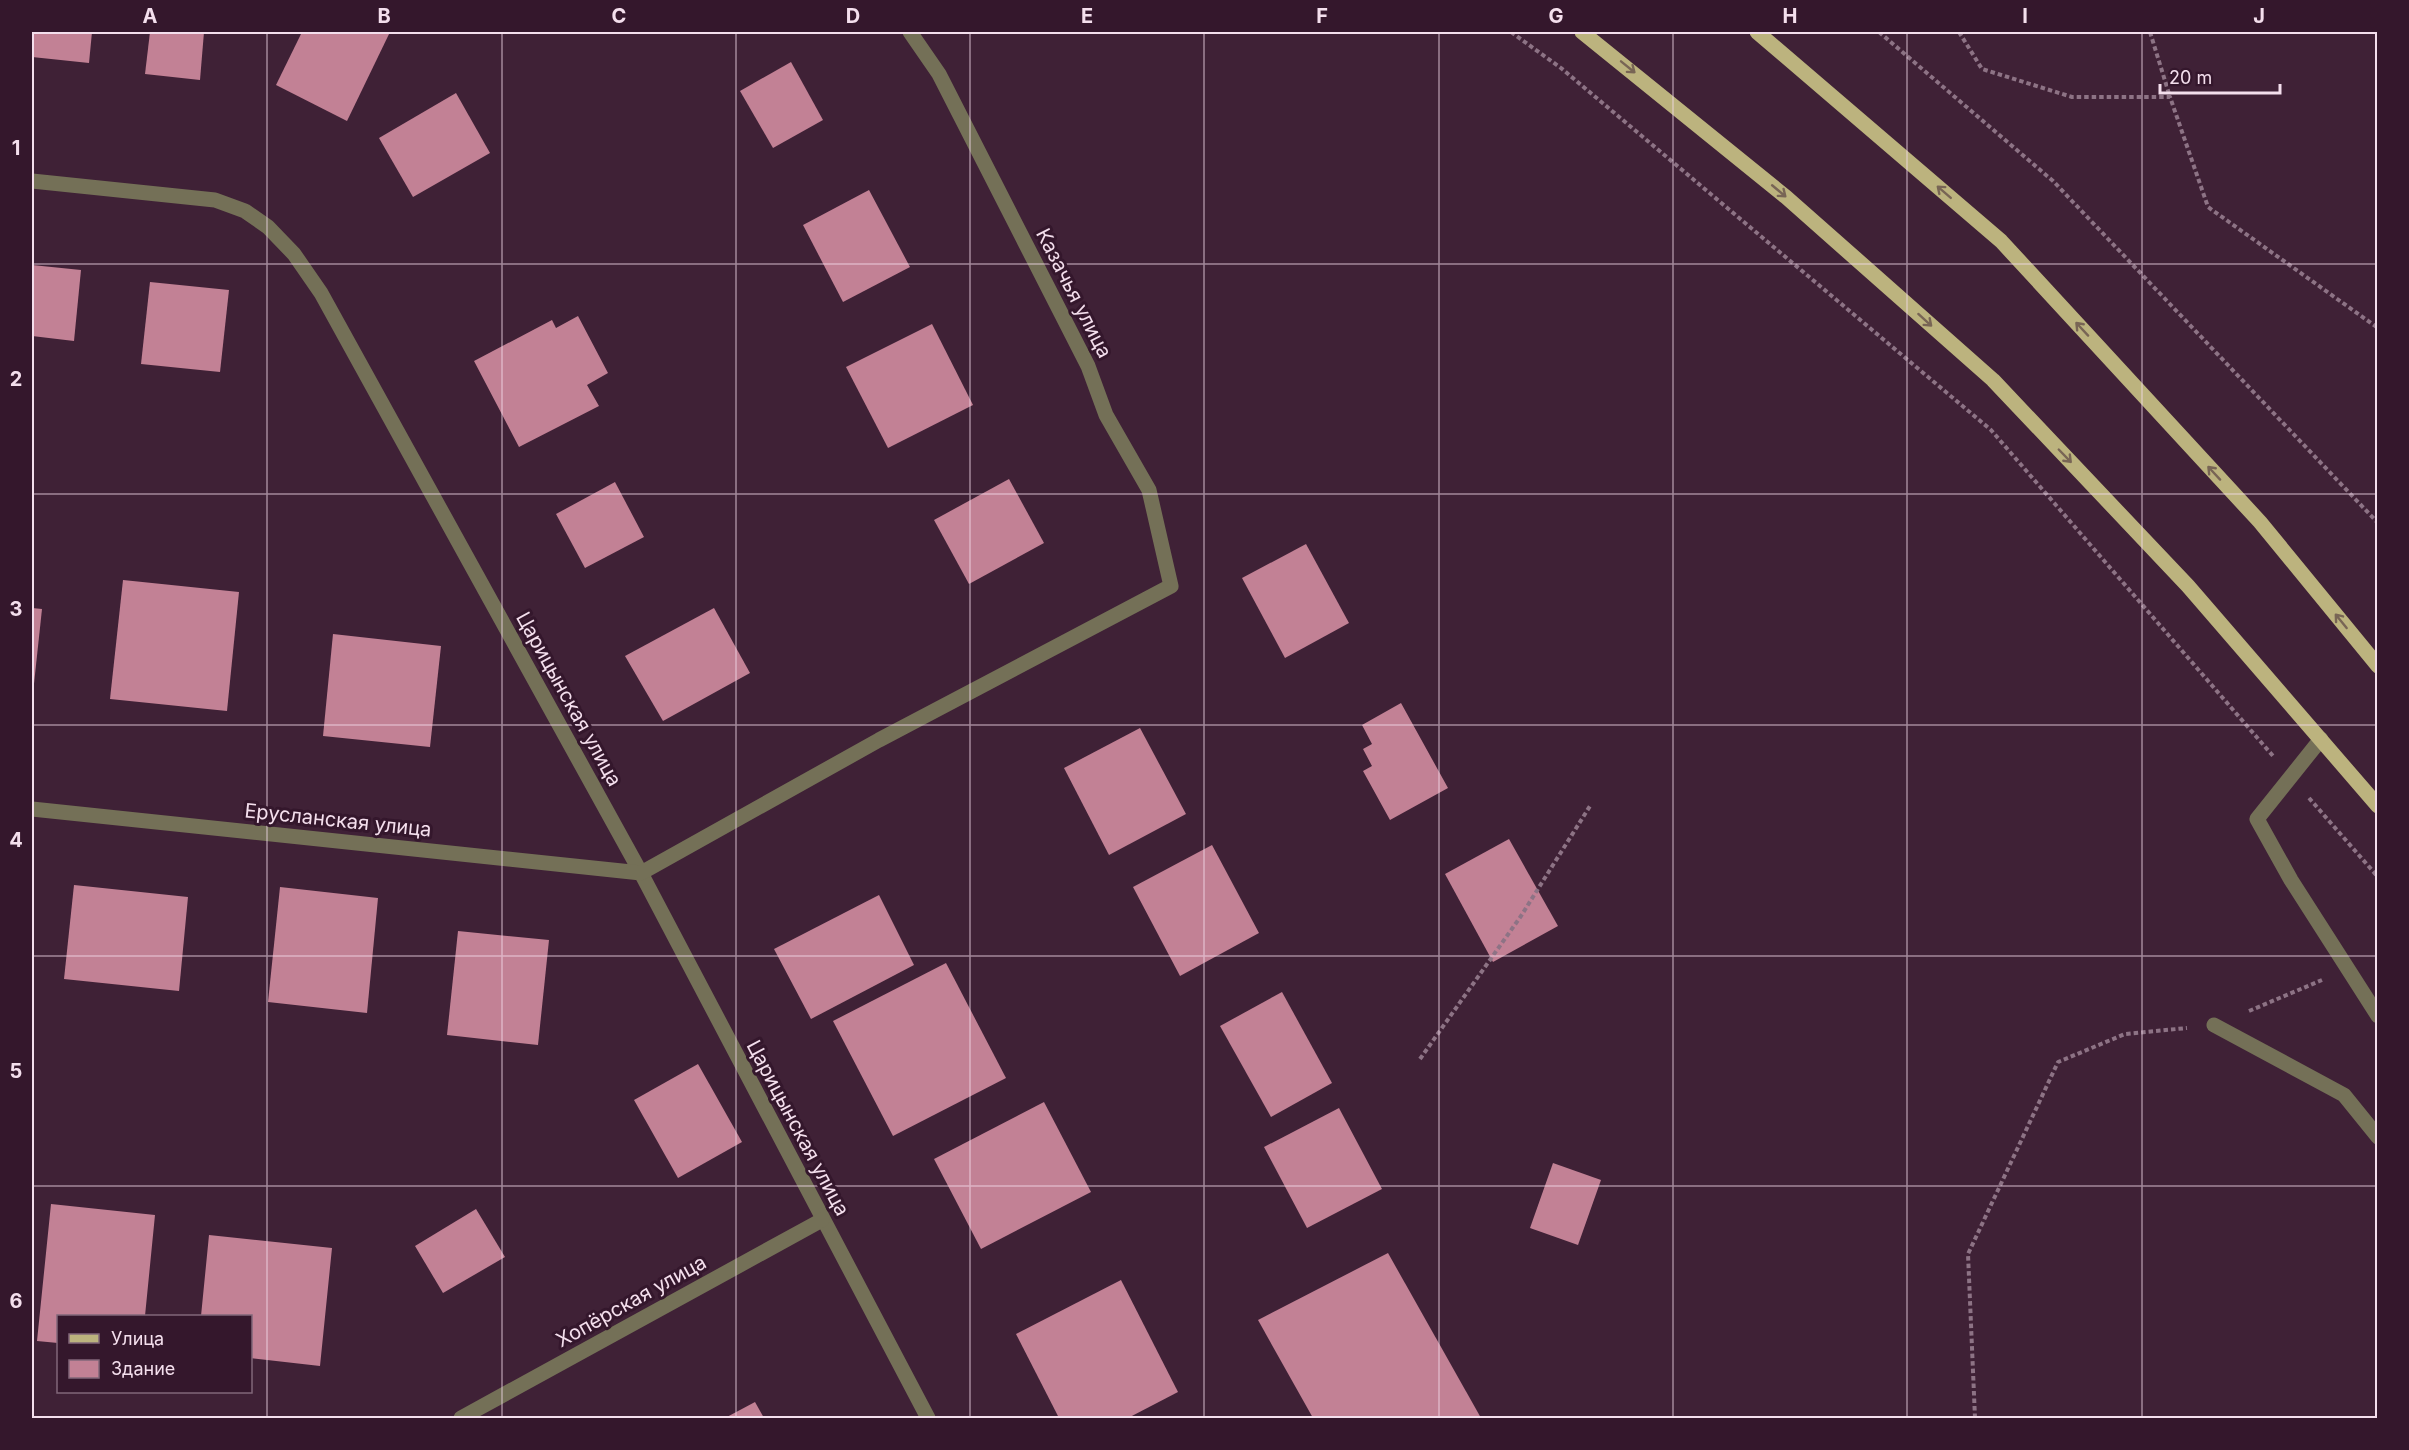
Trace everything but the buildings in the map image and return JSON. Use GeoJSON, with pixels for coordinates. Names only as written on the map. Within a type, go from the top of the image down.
{"type":"FeatureCollection","features":[{"type":"Feature","properties":{"kind":"main road"},"geometry":{"type":"LineString","coordinates":[[1582,32],[1786,197],[1993,380],[2188,586],[2378,806]]}},
{"type":"Feature","properties":{"kind":"main road"},"geometry":{"type":"LineString","coordinates":[[1757,32],[2001,241],[2260,522],[2378,666]]}},
{"type":"Feature","properties":{"kind":"street","name":"Казачья улица"},"geometry":{"type":"LineString","coordinates":[[641,873],[889,734],[1172,586],[1149,490],[1106,415],[1088,366],[939,74],[910,32]]}},
{"type":"Feature","properties":{"kind":"street","name":"Царицынская улица"},"geometry":{"type":"LineString","coordinates":[[32,181],[215,200],[245,211],[268,228],[294,254],[321,294],[641,873],[928,1419]]}},
{"type":"Feature","properties":{"kind":"street"},"geometry":{"type":"LineString","coordinates":[[2321,739],[2257,819],[2291,880],[2378,1016]]}},
{"type":"Feature","properties":{"kind":"street","name":"Ерусланская улица"},"geometry":{"type":"LineString","coordinates":[[32,809],[641,873]]}},
{"type":"Feature","properties":{"kind":"street"},"geometry":{"type":"LineString","coordinates":[[2214,1025],[2344,1095],[2378,1137]]}},
{"type":"Feature","properties":{"kind":"street","name":"Хопёрская улица"},"geometry":{"type":"LineString","coordinates":[[461,1419],[822,1220]]}},
{"type":"Feature","properties":{"kind":"path"},"geometry":{"type":"LineString","coordinates":[[1511,32],[1561,68],[1991,430],[2277,761]]}},
{"type":"Feature","properties":{"kind":"path"},"geometry":{"type":"LineString","coordinates":[[1879,32],[2053,181],[2378,524]]}},
{"type":"Feature","properties":{"kind":"path"},"geometry":{"type":"LineString","coordinates":[[1959,32],[1982,69],[2072,97],[2170,97]]}},
{"type":"Feature","properties":{"kind":"path"},"geometry":{"type":"LineString","coordinates":[[2150,32],[2208,207],[2378,328]]}},
{"type":"Feature","properties":{"kind":"path"},"geometry":{"type":"LineString","coordinates":[[2308,796],[2378,877]]}},
{"type":"Feature","properties":{"kind":"path"},"geometry":{"type":"LineString","coordinates":[[1420,1059],[1521,916],[1590,806]]}},
{"type":"Feature","properties":{"kind":"path"},"geometry":{"type":"LineString","coordinates":[[1975,1419],[1968,1254],[2058,1062],[2125,1034],[2214,1025],[2348,969]]}}]}
